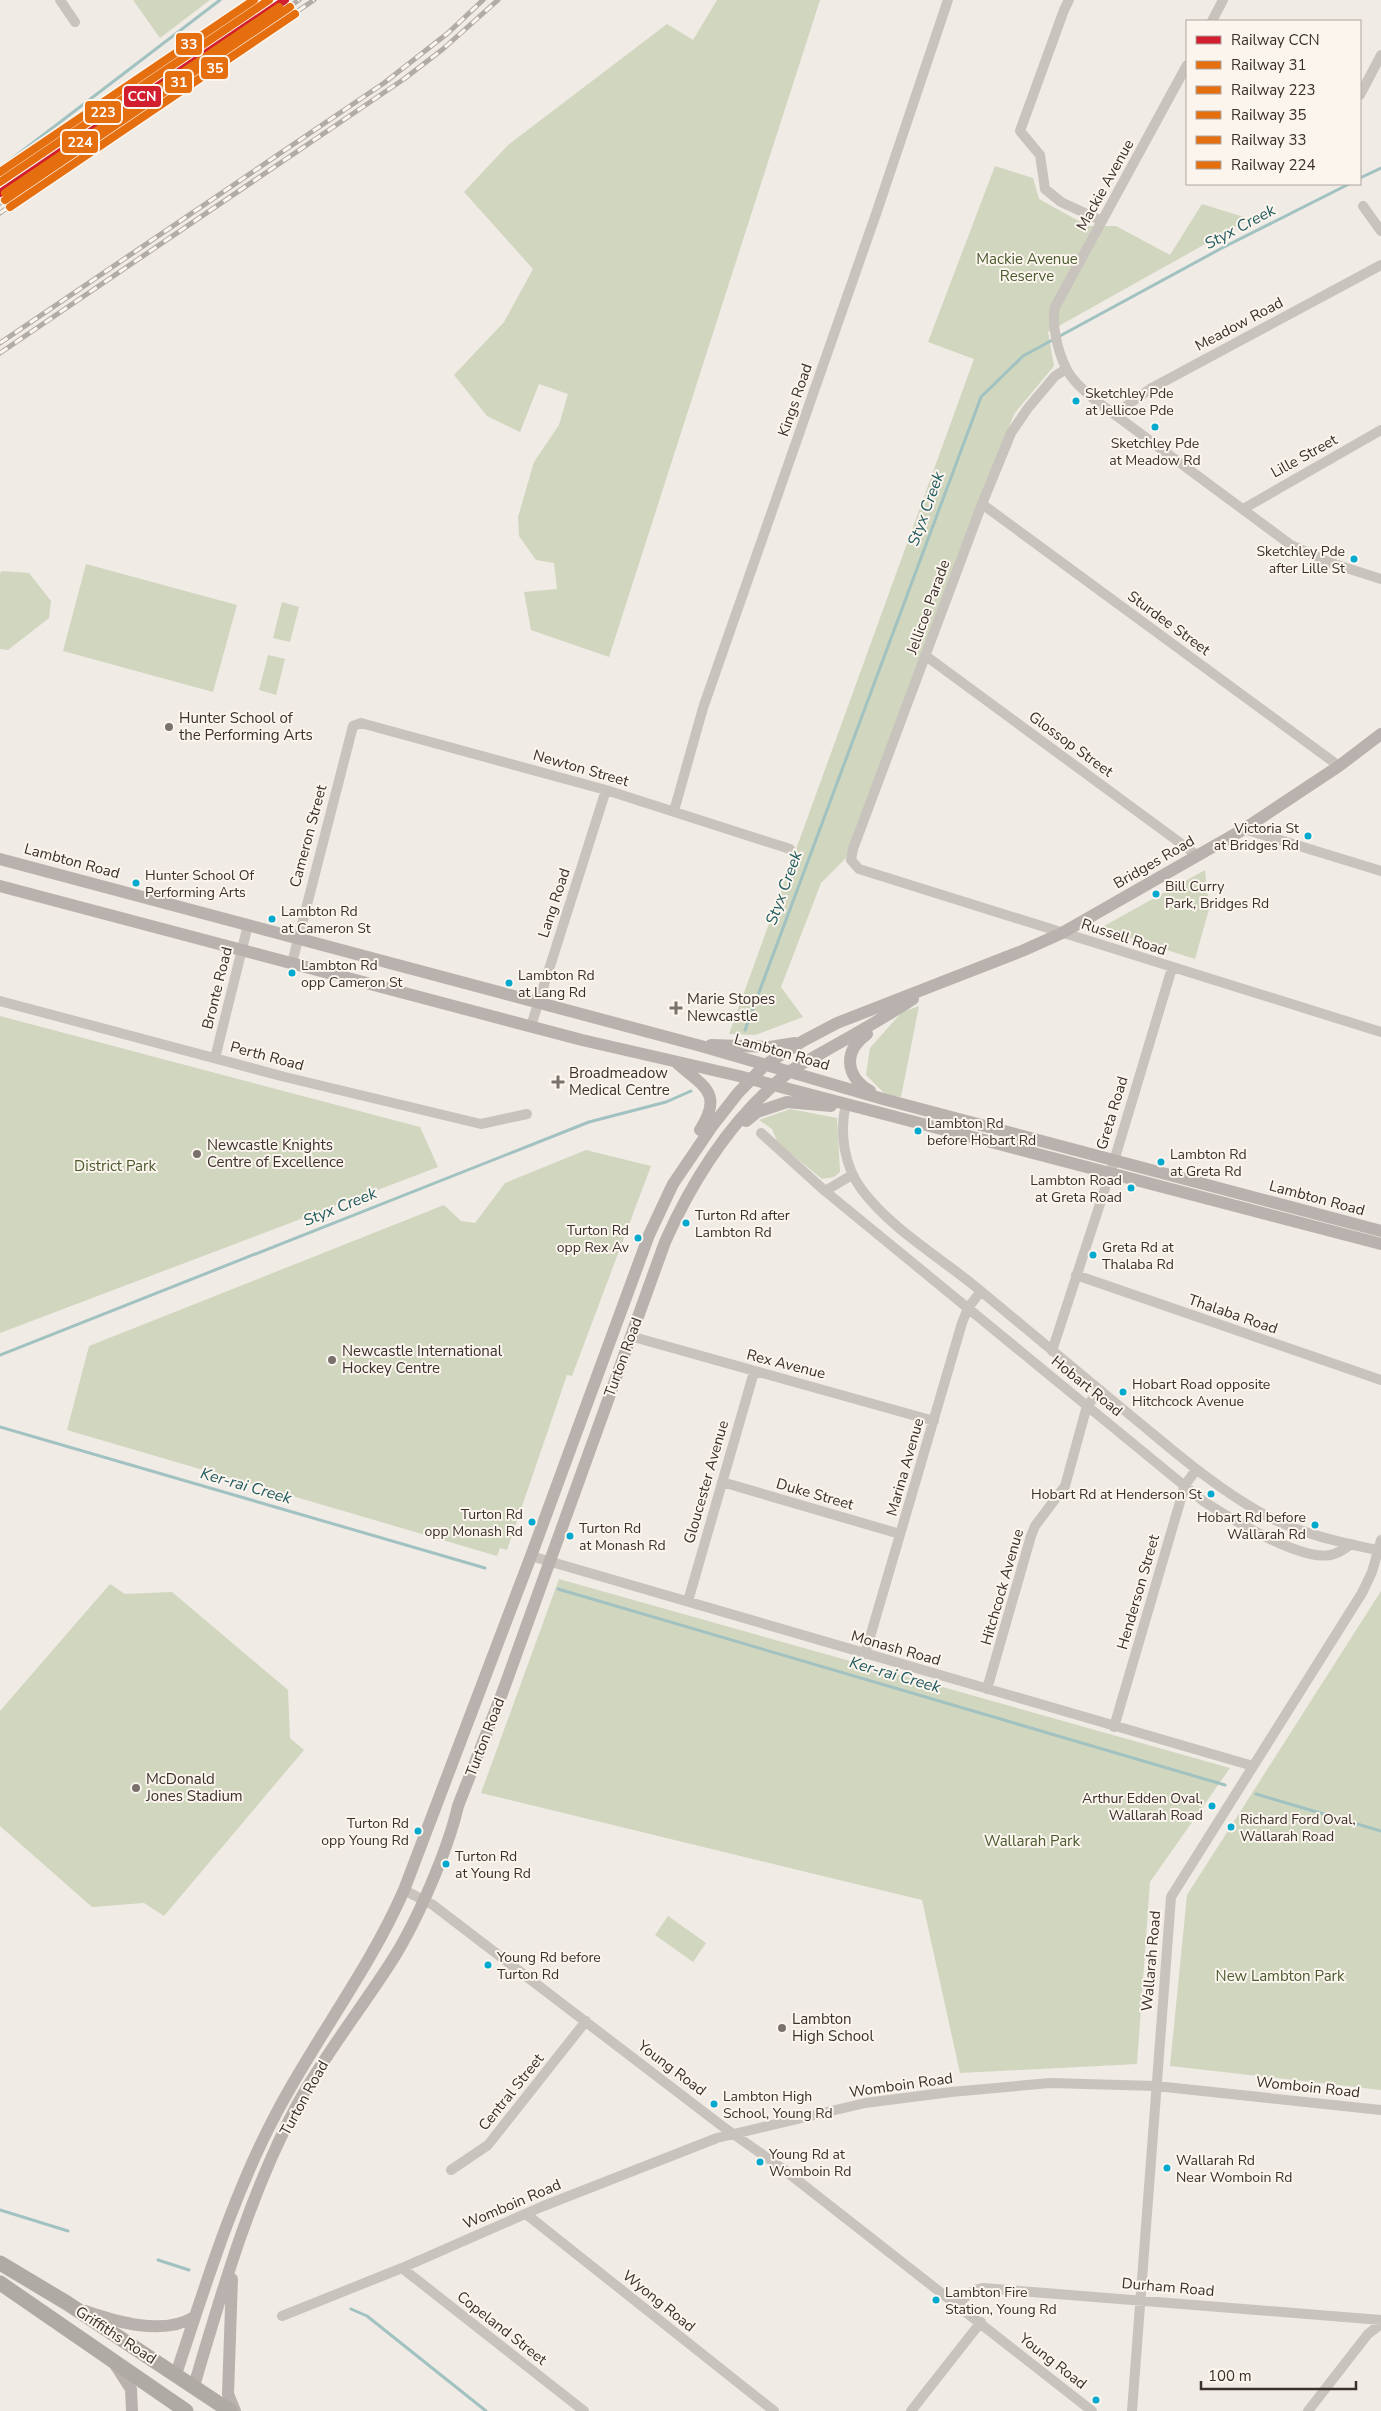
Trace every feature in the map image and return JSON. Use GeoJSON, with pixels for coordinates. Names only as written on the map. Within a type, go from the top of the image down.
{"type":"FeatureCollection","features":[{"type":"Feature","properties":{"kind":"highway","name":"Griffiths Road"},"geometry":{"type":"LineString","coordinates":[[0,2262],[67,2302],[230,2411]]}},
{"type":"Feature","properties":{"kind":"highway","name":"Griffiths Road"},"geometry":{"type":"LineString","coordinates":[[0,2283],[113,2362],[168,2405],[186,2411]]}},
{"type":"Feature","properties":{"kind":"highway","name":"Turton Road"},"geometry":{"type":"LineString","coordinates":[[168,2405],[176,2374]]}},
{"type":"Feature","properties":{"kind":"highway","name":"Turton Road"},"geometry":{"type":"LineString","coordinates":[[186,2411],[194,2386]]}},
{"type":"Feature","properties":{"kind":"main road","name":"Bridges Road"},"geometry":{"type":"LineString","coordinates":[[750,1079],[765,1065],[803,1041],[869,1009],[928,989],[1062,933],[1244,829],[1339,766],[1381,734]]}},
{"type":"Feature","properties":{"kind":"main road","name":"Lambton Road"},"geometry":{"type":"LineString","coordinates":[[0,859],[701,1046],[1381,1244]]}},
{"type":"Feature","properties":{"kind":"main road","name":"Lambton Road"},"geometry":{"type":"LineString","coordinates":[[0,886],[675,1062],[1381,1231]]}},
{"type":"Feature","properties":{"kind":"main road","name":"Bridges Road"},"geometry":{"type":"LineString","coordinates":[[790,1072],[879,1021],[928,989]]}},
{"type":"Feature","properties":{"kind":"main road"},"geometry":{"type":"LineString","coordinates":[[879,1021],[876,1028],[856,1042],[852,1051],[851,1066],[852,1075],[860,1085],[883,1099]]}},
{"type":"Feature","properties":{"kind":"main road"},"geometry":{"type":"LineString","coordinates":[[701,1046],[723,1044],[779,1047],[803,1041]]}},
{"type":"Feature","properties":{"kind":"main road"},"geometry":{"type":"LineString","coordinates":[[675,1062],[702,1082],[710,1102],[706,1120],[682,1156],[683,1169]]}},
{"type":"Feature","properties":{"kind":"main road","name":"Turton Road"},"geometry":{"type":"LineString","coordinates":[[194,2386],[251,2208],[298,2104],[329,2052],[393,1958],[423,1898],[454,1824],[458,1806],[630,1336],[681,1207],[698,1176],[730,1130],[757,1101],[790,1072]]}},
{"type":"Feature","properties":{"kind":"main road","name":"Turton Road"},"geometry":{"type":"LineString","coordinates":[[176,2374],[227,2221],[278,2110],[378,1944],[404,1890],[532,1556],[649,1236],[666,1198],[683,1169],[712,1124],[750,1079]]}},
{"type":"Feature","properties":{"kind":"main road"},"geometry":{"type":"LineString","coordinates":[[730,1130],[735,1130],[757,1112],[787,1102],[827,1106],[846,1104]]}},
{"type":"Feature","properties":{"kind":"main road"},"geometry":{"type":"LineString","coordinates":[[233,2262],[228,2394],[235,2411]]}},
{"type":"Feature","properties":{"kind":"main road"},"geometry":{"type":"LineString","coordinates":[[67,2302],[85,2311],[132,2324],[179,2324],[194,2317]]}},
{"type":"Feature","properties":{"kind":"main road"},"geometry":{"type":"LineString","coordinates":[[113,2362],[123,2374],[131,2389],[132,2411]]}},
{"type":"Feature","properties":{"kind":"street"},"geometry":{"type":"LineString","coordinates":[[60,0],[75,22]]}},
{"type":"Feature","properties":{"kind":"street","name":"Kings Road"},"geometry":{"type":"LineString","coordinates":[[674,811],[703,708],[876,214],[948,0]]}},
{"type":"Feature","properties":{"kind":"street"},"geometry":{"type":"LineString","coordinates":[[1069,0],[1020,131],[1040,155],[1045,189],[1061,202],[1102,221]]}},
{"type":"Feature","properties":{"kind":"street"},"geometry":{"type":"LineString","coordinates":[[1213,20],[1223,0]]}},
{"type":"Feature","properties":{"kind":"street"},"geometry":{"type":"LineString","coordinates":[[1361,92],[1381,55]]}},
{"type":"Feature","properties":{"kind":"street","name":"Mackie Avenue"},"geometry":{"type":"LineString","coordinates":[[1066,369],[1054,323],[1055,307],[1186,68]]}},
{"type":"Feature","properties":{"kind":"street"},"geometry":{"type":"LineString","coordinates":[[1363,206],[1381,231]]}},
{"type":"Feature","properties":{"kind":"street","name":"Meadow Road"},"geometry":{"type":"LineString","coordinates":[[1115,414],[1150,389],[1381,265]]}},
{"type":"Feature","properties":{"kind":"street"},"geometry":{"type":"LineString","coordinates":[[1066,369],[1084,391],[1304,552],[1331,564],[1381,580]]}},
{"type":"Feature","properties":{"kind":"street","name":"Jellicoe Parade"},"geometry":{"type":"LineString","coordinates":[[858,869],[850,855],[982,504],[1018,421],[1055,376],[1066,369]]}},
{"type":"Feature","properties":{"kind":"street","name":"Lille Street"},"geometry":{"type":"LineString","coordinates":[[1243,509],[1381,430]]}},
{"type":"Feature","properties":{"kind":"street","name":"Sturdee Street"},"geometry":{"type":"LineString","coordinates":[[982,504],[1339,766]]}},
{"type":"Feature","properties":{"kind":"street","name":"Glossop Street"},"geometry":{"type":"LineString","coordinates":[[926,656],[1198,856]]}},
{"type":"Feature","properties":{"kind":"street","name":"Newton Street"},"geometry":{"type":"LineString","coordinates":[[360,723],[606,790],[790,849]]}},
{"type":"Feature","properties":{"kind":"street","name":"Cameron Street"},"geometry":{"type":"LineString","coordinates":[[292,963],[352,726],[360,723]]}},
{"type":"Feature","properties":{"kind":"street","name":"Lang Road"},"geometry":{"type":"LineString","coordinates":[[531,1026],[606,790]]}},
{"type":"Feature","properties":{"kind":"street"},"geometry":{"type":"LineString","coordinates":[[1244,829],[1381,871]]}},
{"type":"Feature","properties":{"kind":"street","name":"Russell Road"},"geometry":{"type":"LineString","coordinates":[[858,869],[1381,1032]]}},
{"type":"Feature","properties":{"kind":"street","name":"Bronte Road"},"geometry":{"type":"LineString","coordinates":[[215,1058],[248,925]]}},
{"type":"Feature","properties":{"kind":"street","name":"Greta Road"},"geometry":{"type":"LineString","coordinates":[[1052,1352],[1172,968]]}},
{"type":"Feature","properties":{"kind":"street","name":"Perth Road"},"geometry":{"type":"LineString","coordinates":[[0,1002],[481,1124],[527,1114]]}},
{"type":"Feature","properties":{"kind":"street","name":"Hobart Road"},"geometry":{"type":"LineString","coordinates":[[846,1104],[842,1122],[846,1158],[852,1175],[861,1189],[885,1214],[980,1290],[1052,1352],[1196,1470],[1232,1496],[1263,1514],[1313,1536],[1351,1544],[1380,1547]]}},
{"type":"Feature","properties":{"kind":"street","name":"Hobart Road"},"geometry":{"type":"LineString","coordinates":[[761,1133],[826,1191],[1203,1501],[1228,1518],[1305,1554],[1334,1555],[1351,1544]]}},
{"type":"Feature","properties":{"kind":"street"},"geometry":{"type":"LineString","coordinates":[[826,1191],[852,1175]]}},
{"type":"Feature","properties":{"kind":"street","name":"Thalaba Road"},"geometry":{"type":"LineString","coordinates":[[1076,1276],[1381,1380]]}},
{"type":"Feature","properties":{"kind":"street","name":"Marina Avenue"},"geometry":{"type":"LineString","coordinates":[[865,1654],[968,1308],[980,1290]]}},
{"type":"Feature","properties":{"kind":"street","name":"Rex Avenue"},"geometry":{"type":"LineString","coordinates":[[630,1336],[754,1372],[802,1382],[934,1420]]}},
{"type":"Feature","properties":{"kind":"street","name":"Gloucester Avenue"},"geometry":{"type":"LineString","coordinates":[[688,1601],[754,1372]]}},
{"type":"Feature","properties":{"kind":"street","name":"Hitchcock Avenue"},"geometry":{"type":"LineString","coordinates":[[987,1689],[1031,1536],[1035,1526],[1066,1486],[1087,1406],[1100,1390]]}},
{"type":"Feature","properties":{"kind":"street","name":"Henderson Street"},"geometry":{"type":"LineString","coordinates":[[1114,1726],[1185,1485],[1196,1470]]}},
{"type":"Feature","properties":{"kind":"street","name":"Duke Street"},"geometry":{"type":"LineString","coordinates":[[722,1482],[900,1534]]}},
{"type":"Feature","properties":{"kind":"street","name":"Wallarah Road"},"geometry":{"type":"LineString","coordinates":[[1132,2411],[1171,1897],[1365,1587],[1380,1547]]}},
{"type":"Feature","properties":{"kind":"street","name":"Monash Road"},"geometry":{"type":"LineString","coordinates":[[532,1556],[1253,1766]]}},
{"type":"Feature","properties":{"kind":"street","name":"Young Road"},"geometry":{"type":"LineString","coordinates":[[404,1890],[423,1898],[734,2134],[783,2169],[1092,2411]]}},
{"type":"Feature","properties":{"kind":"street","name":"Central Street"},"geometry":{"type":"LineString","coordinates":[[450,2170],[488,2145],[586,2021]]}},
{"type":"Feature","properties":{"kind":"street","name":"Womboin Road"},"geometry":{"type":"LineString","coordinates":[[282,2316],[402,2268],[526,2214],[708,2141],[865,2103],[951,2092],[1050,2083],[1156,2086],[1381,2110]]}},
{"type":"Feature","properties":{"kind":"street","name":"Wyong Road"},"geometry":{"type":"LineString","coordinates":[[526,2214],[774,2411]]}},
{"type":"Feature","properties":{"kind":"street","name":"Copeland Street"},"geometry":{"type":"LineString","coordinates":[[402,2268],[584,2411]]}},
{"type":"Feature","properties":{"kind":"street","name":"Durham Road"},"geometry":{"type":"LineString","coordinates":[[958,2305],[975,2289],[982,2288],[1381,2322]]}},
{"type":"Feature","properties":{"kind":"street"},"geometry":{"type":"LineString","coordinates":[[911,2411],[980,2322]]}},
{"type":"Feature","properties":{"kind":"street"},"geometry":{"type":"LineString","coordinates":[[1308,2411],[1368,2334],[1381,2322]]}},
{"type":"Feature","properties":{"kind":"green space"},"geometry":{"type":"Polygon","coordinates":[[[133,0],[210,0],[160,38],[133,0]]]}},
{"type":"Feature","properties":{"kind":"green space"},"geometry":{"type":"Polygon","coordinates":[[[717,0],[820,0],[609,657],[531,630],[524,592],[557,589],[554,563],[536,560],[519,536],[518,517],[534,462],[559,425],[568,394],[539,384],[520,432],[487,416],[454,375],[504,322],[533,269],[464,192],[508,145],[667,24],[693,40],[717,0]]]}},
{"type":"Feature","properties":{"kind":"green space","name":"Mackie Avenue Reserve"},"geometry":{"type":"Polygon","coordinates":[[[995,166],[1033,178],[1039,199],[1088,226],[1116,226],[1170,255],[1202,204],[1250,219],[1048,332],[1054,366],[1014,414],[846,858],[821,883],[781,987],[803,1017],[755,1035],[729,1034],[974,359],[928,342],[995,166]]]}},
{"type":"Feature","properties":{"kind":"green space"},"geometry":{"type":"Polygon","coordinates":[[[86,564],[237,605],[213,692],[63,651],[86,564]]]}},
{"type":"Feature","properties":{"kind":"green space"},"geometry":{"type":"Polygon","coordinates":[[[2,571],[29,573],[51,601],[49,618],[8,650],[0,649],[0,573],[2,571]]]}},
{"type":"Feature","properties":{"kind":"green space"},"geometry":{"type":"Polygon","coordinates":[[[282,602],[299,607],[290,642],[273,638],[282,602]]]}},
{"type":"Feature","properties":{"kind":"green space"},"geometry":{"type":"Polygon","coordinates":[[[268,655],[285,659],[276,695],[259,690],[268,655]]]}},
{"type":"Feature","properties":{"kind":"green space"},"geometry":{"type":"Polygon","coordinates":[[[1205,870],[1207,893],[1211,902],[1195,959],[1105,930],[1104,926],[1205,870]]]}},
{"type":"Feature","properties":{"kind":"green space"},"geometry":{"type":"Polygon","coordinates":[[[919,1006],[901,1097],[886,1095],[866,1075],[870,1048],[902,1012],[919,1006]]]}},
{"type":"Feature","properties":{"kind":"green space","name":"District Park"},"geometry":{"type":"Polygon","coordinates":[[[0,1016],[420,1127],[438,1167],[0,1333],[0,1016]]]}},
{"type":"Feature","properties":{"kind":"green space"},"geometry":{"type":"Polygon","coordinates":[[[790,1109],[837,1118],[840,1172],[834,1177],[822,1179],[778,1143],[772,1129],[759,1120],[790,1109]]]}},
{"type":"Feature","properties":{"kind":"green space","name":"Newcastle International Hockey Centre"},"geometry":{"type":"Polygon","coordinates":[[[586,1150],[651,1166],[572,1376],[567,1375],[507,1550],[500,1548],[497,1556],[67,1430],[89,1346],[444,1205],[461,1221],[475,1223],[505,1183],[586,1150]]]}},
{"type":"Feature","properties":{"kind":"green space","name":"Wallarah Park"},"geometry":{"type":"Polygon","coordinates":[[[559,1579],[1230,1768],[1150,1882],[1137,2064],[960,2073],[922,1900],[481,1793],[559,1579]]]}},
{"type":"Feature","properties":{"kind":"green space","name":"McDonald Jones Stadium"},"geometry":{"type":"Polygon","coordinates":[[[110,1584],[125,1594],[172,1592],[288,1690],[290,1738],[304,1750],[164,1916],[144,1903],[92,1907],[0,1826],[0,1711],[110,1584]]]}},
{"type":"Feature","properties":{"kind":"green space","name":"New Lambton Park"},"geometry":{"type":"Polygon","coordinates":[[[1381,1591],[1381,2090],[1170,2066],[1187,1895],[1381,1591]]]}},
{"type":"Feature","properties":{"kind":"green space"},"geometry":{"type":"Polygon","coordinates":[[[668,1916],[706,1943],[693,1962],[655,1935],[668,1916]]]}},
{"type":"Feature","properties":{"kind":"waterway"},"geometry":{"type":"LineString","coordinates":[[0,168],[220,0]]}},
{"type":"Feature","properties":{"kind":"waterway","name":"Styx Creek"},"geometry":{"type":"LineString","coordinates":[[1361,178],[1381,168]]}},
{"type":"Feature","properties":{"kind":"waterway","name":"Styx Creek"},"geometry":{"type":"LineString","coordinates":[[745,1030],[981,397],[1023,356],[1222,248],[1347,185]]}},
{"type":"Feature","properties":{"kind":"waterway","name":"Styx Creek"},"geometry":{"type":"LineString","coordinates":[[0,1355],[589,1122],[666,1102],[691,1091]]}},
{"type":"Feature","properties":{"kind":"waterway","name":"Ker-rai Creek"},"geometry":{"type":"LineString","coordinates":[[0,1427],[485,1568]]}},
{"type":"Feature","properties":{"kind":"waterway","name":"Ker-rai Creek"},"geometry":{"type":"LineString","coordinates":[[558,1589],[1225,1785]]}},
{"type":"Feature","properties":{"kind":"waterway","name":"Ker-rai Creek"},"geometry":{"type":"LineString","coordinates":[[1256,1794],[1381,1831]]}},
{"type":"Feature","properties":{"kind":"waterway"},"geometry":{"type":"LineString","coordinates":[[0,2210],[68,2231]]}},
{"type":"Feature","properties":{"kind":"waterway"},"geometry":{"type":"LineString","coordinates":[[158,2260],[189,2270]]}},
{"type":"Feature","properties":{"kind":"waterway"},"geometry":{"type":"LineString","coordinates":[[351,2309],[367,2316],[486,2411]]}},
{"type":"Feature","properties":{"kind":"railway"},"geometry":{"type":"LineString","coordinates":[[0,203],[299,0]]}},
{"type":"Feature","properties":{"kind":"railway"},"geometry":{"type":"LineString","coordinates":[[0,213],[314,0]]}},
{"type":"Feature","properties":{"kind":"railway"},"geometry":{"type":"LineString","coordinates":[[0,343],[384,83],[448,33],[483,0]]}},
{"type":"Feature","properties":{"kind":"railway"},"geometry":{"type":"LineString","coordinates":[[0,353],[404,79],[443,49],[498,0]]}},
{"type":"Feature","properties":{"kind":"rail line","name":"33"},"geometry":{"type":"LineString","coordinates":[[0,172],[254,0]]}},
{"type":"Feature","properties":{"kind":"rail line","name":"223"},"geometry":{"type":"LineString","coordinates":[[0,182],[269,0]]}},
{"type":"Feature","properties":{"kind":"rail line","name":"CCN"},"geometry":{"type":"LineString","coordinates":[[0,193],[285,0]]}},
{"type":"Feature","properties":{"kind":"rail line","name":"224"},"geometry":{"type":"LineString","coordinates":[[5,193],[279,7]]}},
{"type":"Feature","properties":{"kind":"rail line","name":"31"},"geometry":{"type":"LineString","coordinates":[[5,200],[290,7]]}},
{"type":"Feature","properties":{"kind":"rail line","name":"35"},"geometry":{"type":"LineString","coordinates":[[10,207],[295,14]]}},
{"type":"Feature","properties":{"kind":"place","name":"Sketchley Pde at Jellicoe Pde"},"geometry":{"type":"Point","coordinates":[1076,401]}},
{"type":"Feature","properties":{"kind":"place","name":"Sketchley Pde at Meadow Rd"},"geometry":{"type":"Point","coordinates":[1155,427]}},
{"type":"Feature","properties":{"kind":"place","name":"Sketchley Pde after Lille St"},"geometry":{"type":"Point","coordinates":[1354,559]}},
{"type":"Feature","properties":{"kind":"place","name":"Hunter School of the Performing Arts"},"geometry":{"type":"Point","coordinates":[169,727]}},
{"type":"Feature","properties":{"kind":"place","name":"Victoria St at Bridges Rd"},"geometry":{"type":"Point","coordinates":[1308,836]}},
{"type":"Feature","properties":{"kind":"place","name":"Hunter School Of Performing Arts"},"geometry":{"type":"Point","coordinates":[136,883]}},
{"type":"Feature","properties":{"kind":"place","name":"Bill Curry Park, Bridges Rd"},"geometry":{"type":"Point","coordinates":[1156,894]}},
{"type":"Feature","properties":{"kind":"place","name":"Lambton Rd at Cameron St"},"geometry":{"type":"Point","coordinates":[272,919]}},
{"type":"Feature","properties":{"kind":"place","name":"Lambton Rd opp Cameron St"},"geometry":{"type":"Point","coordinates":[292,973]}},
{"type":"Feature","properties":{"kind":"place","name":"Lambton Rd at Lang Rd"},"geometry":{"type":"Point","coordinates":[509,983]}},
{"type":"Feature","properties":{"kind":"place","name":"Marie Stopes Newcastle"},"geometry":{"type":"Point","coordinates":[676,1008]}},
{"type":"Feature","properties":{"kind":"place","name":"Broadmeadow Medical Centre"},"geometry":{"type":"Point","coordinates":[558,1082]}},
{"type":"Feature","properties":{"kind":"place","name":"Lambton Rd before Hobart Rd"},"geometry":{"type":"Point","coordinates":[918,1131]}},
{"type":"Feature","properties":{"kind":"place","name":"Newcastle Knights Centre of Excellence"},"geometry":{"type":"Point","coordinates":[197,1154]}},
{"type":"Feature","properties":{"kind":"place","name":"Lambton Rd at Greta Rd"},"geometry":{"type":"Point","coordinates":[1161,1162]}},
{"type":"Feature","properties":{"kind":"place","name":"Lambton Road at Greta Road"},"geometry":{"type":"Point","coordinates":[1131,1188]}},
{"type":"Feature","properties":{"kind":"place","name":"Turton Rd after Lambton Rd"},"geometry":{"type":"Point","coordinates":[686,1223]}},
{"type":"Feature","properties":{"kind":"place","name":"Turton Rd opp Rex Av"},"geometry":{"type":"Point","coordinates":[638,1238]}},
{"type":"Feature","properties":{"kind":"place","name":"Greta Rd at Thalaba Rd"},"geometry":{"type":"Point","coordinates":[1093,1255]}},
{"type":"Feature","properties":{"kind":"place","name":"Newcastle International Hockey Centre"},"geometry":{"type":"Point","coordinates":[332,1360]}},
{"type":"Feature","properties":{"kind":"place","name":"Hobart Road opposite Hitchcock Avenue"},"geometry":{"type":"Point","coordinates":[1123,1392]}},
{"type":"Feature","properties":{"kind":"place","name":"Hobart Rd at Henderson St"},"geometry":{"type":"Point","coordinates":[1211,1494]}},
{"type":"Feature","properties":{"kind":"place","name":"Turton Rd opp Monash Rd"},"geometry":{"type":"Point","coordinates":[532,1522]}},
{"type":"Feature","properties":{"kind":"place","name":"Hobart Rd before Wallarah Rd"},"geometry":{"type":"Point","coordinates":[1315,1525]}},
{"type":"Feature","properties":{"kind":"place","name":"Turton Rd at Monash Rd"},"geometry":{"type":"Point","coordinates":[570,1536]}},
{"type":"Feature","properties":{"kind":"place","name":"McDonald Jones Stadium"},"geometry":{"type":"Point","coordinates":[136,1788]}},
{"type":"Feature","properties":{"kind":"place","name":"Arthur Edden Oval, Wallarah Road"},"geometry":{"type":"Point","coordinates":[1212,1806]}},
{"type":"Feature","properties":{"kind":"place","name":"Richard Ford Oval, Wallarah Road"},"geometry":{"type":"Point","coordinates":[1231,1827]}},
{"type":"Feature","properties":{"kind":"place","name":"Turton Rd opp Young Rd"},"geometry":{"type":"Point","coordinates":[418,1831]}},
{"type":"Feature","properties":{"kind":"place","name":"Turton Rd at Young Rd"},"geometry":{"type":"Point","coordinates":[446,1864]}},
{"type":"Feature","properties":{"kind":"place","name":"Young Rd before Turton Rd"},"geometry":{"type":"Point","coordinates":[488,1965]}},
{"type":"Feature","properties":{"kind":"place","name":"Lambton High School"},"geometry":{"type":"Point","coordinates":[782,2028]}},
{"type":"Feature","properties":{"kind":"place","name":"Lambton High School, Young Rd"},"geometry":{"type":"Point","coordinates":[714,2104]}},
{"type":"Feature","properties":{"kind":"place","name":"Young Rd at Womboin Rd"},"geometry":{"type":"Point","coordinates":[760,2162]}},
{"type":"Feature","properties":{"kind":"place","name":"Wallarah Rd Near Womboin Rd"},"geometry":{"type":"Point","coordinates":[1167,2168]}},
{"type":"Feature","properties":{"kind":"place","name":"Lambton Fire Station, Young Rd"},"geometry":{"type":"Point","coordinates":[936,2300]}}]}
